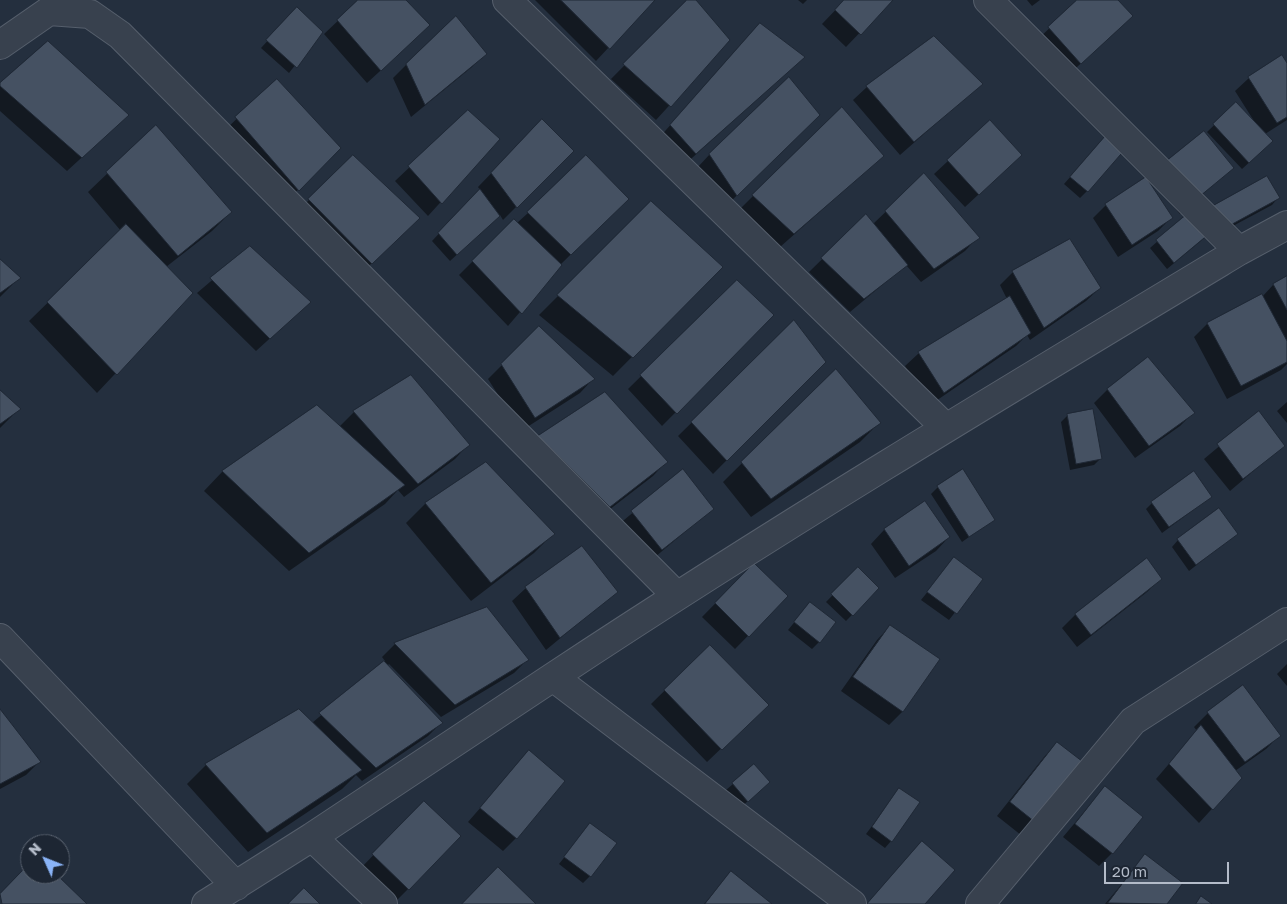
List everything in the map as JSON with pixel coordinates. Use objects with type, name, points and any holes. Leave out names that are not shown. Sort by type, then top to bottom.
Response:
[{"type":"street","points":[[507,0],[946,428]]},
{"type":"street","points":[[988,0],[1239,251]]},
{"type":"street","points":[[0,45],[49,11],[90,14],[120,35],[676,595]]},
{"type":"street","points":[[206,904],[312,838],[676,595],[946,428],[1239,251],[1287,225]]},
{"type":"street","points":[[980,904],[1133,721],[1287,622]]},
{"type":"street","points":[[0,638],[236,886]]},
{"type":"street","points":[[553,677],[852,904]]},
{"type":"street","points":[[312,838],[383,904]]},
{"type":"building","points":[[358,0],[406,0],[430,25],[381,71],[337,20]]},
{"type":"building","points":[[561,0],[655,0],[610,49]]},
{"type":"building","points":[[687,0],[696,0],[730,40],[671,107],[623,64]]},
{"type":"building","points":[[844,0],[893,0],[861,35],[835,10]]},
{"type":"building","points":[[1077,0],[1118,0],[1133,16],[1081,64],[1048,27]]},
{"type":"building","points":[[297,7],[323,32],[297,68],[266,40]]},
{"type":"building","points":[[456,16],[487,54],[425,105],[406,64]]},
{"type":"building","points":[[760,23],[805,57],[696,154],[670,125]]},
{"type":"building","points":[[934,36],[983,84],[914,142],[866,86]]},
{"type":"building","points":[[48,41],[129,115],[82,158],[0,86],[0,83]]},
{"type":"building","points":[[1282,55],[1287,63],[1287,117],[1277,123],[1248,77]]},
{"type":"building","points":[[789,77],[820,115],[737,196],[709,154]]},
{"type":"building","points":[[277,79],[341,148],[299,191],[235,117]]},
{"type":"building","points":[[1236,102],[1273,141],[1249,163],[1213,124]]},
{"type":"building","points":[[842,107],[884,156],[794,234],[752,195]]},
{"type":"building","points":[[468,110],[500,139],[442,204],[408,166]]},
{"type":"building","points":[[542,119],[574,151],[517,208],[491,173]]},
{"type":"building","points":[[990,120],[1022,155],[979,195],[947,160]]},
{"type":"building","points":[[156,125],[232,212],[178,256],[106,172]]},
{"type":"building","points":[[1204,131],[1234,168],[1194,201],[1163,164]]},
{"type":"building","points":[[1109,132],[1127,147],[1088,192],[1070,177]]},
{"type":"building","points":[[353,155],[420,218],[372,264],[308,199]]},
{"type":"building","points":[[586,155],[629,199],[571,255],[527,212]]},
{"type":"building","points":[[924,173],[980,238],[934,269],[885,211]]},
{"type":"building","points":[[1267,176],[1280,198],[1225,228],[1213,206]]},
{"type":"building","points":[[1146,177],[1173,218],[1132,245],[1105,204]]},
{"type":"building","points":[[480,189],[500,216],[457,255],[438,233]]},
{"type":"building","points":[[651,201],[723,267],[633,358],[557,295]]},
{"type":"building","points":[[1191,211],[1210,233],[1174,263],[1156,240]]},
{"type":"building","points":[[866,214],[908,265],[864,299],[821,258]]},
{"type":"building","points":[[514,219],[562,265],[522,314],[472,261]]},
{"type":"building","points":[[126,224],[193,293],[117,375],[47,302]]},
{"type":"building","points":[[1070,239],[1101,288],[1044,328],[1012,271]]},
{"type":"building","points":[[250,246],[311,302],[270,339],[210,278]]},
{"type":"building","points":[[0,259],[21,278],[0,293]]},
{"type":"building","points":[[1287,276],[1287,310],[1273,284]]},
{"type":"building","points":[[737,280],[774,315],[677,414],[640,375]]},
{"type":"building","points":[[1262,294],[1287,341],[1287,362],[1241,386],[1207,323]]},
{"type":"building","points":[[1010,296],[1031,333],[944,393],[918,352]]},
{"type":"building","points":[[794,320],[826,362],[727,461],[691,422]]},
{"type":"building","points":[[539,326],[595,379],[535,418],[501,364]]},
{"type":"building","points":[[1148,357],[1195,413],[1149,446],[1107,389]]},
{"type":"building","points":[[836,369],[881,423],[771,499],[741,462]]},
{"type":"building","points":[[411,375],[470,445],[418,484],[353,411]]},
{"type":"building","points":[[0,390],[21,409],[0,424]]},
{"type":"building","points":[[605,392],[668,462],[610,507],[538,436]]},
{"type":"building","points":[[317,405],[405,485],[309,553],[222,471]]},
{"type":"building","points":[[1093,409],[1102,459],[1076,464],[1067,414]]},
{"type":"building","points":[[1259,411],[1285,446],[1243,479],[1217,444]]},
{"type":"building","points":[[486,462],[555,534],[491,583],[425,503]]},
{"type":"building","points":[[683,469],[714,509],[662,550],[631,511]]},
{"type":"building","points":[[963,469],[995,520],[969,537],[937,486]]},
{"type":"building","points":[[1194,471],[1212,497],[1169,527],[1151,502]]},
{"type":"building","points":[[925,501],[950,537],[909,566],[884,529]]},
{"type":"building","points":[[1219,508],[1238,534],[1196,565],[1177,539]]},
{"type":"building","points":[[582,546],[618,592],[560,638],[525,587]]},
{"type":"building","points":[[954,557],[983,579],[957,614],[927,592]]},
{"type":"building","points":[[1147,558],[1162,579],[1091,635],[1075,614]]},
{"type":"building","points":[[754,563],[788,596],[749,637],[715,603]]},
{"type":"building","points":[[858,567],[879,588],[853,616],[831,594]]},
{"type":"building","points":[[810,602],[836,622],[820,643],[794,622]]},
{"type":"building","points":[[487,607],[529,660],[455,705],[394,643]]},
{"type":"building","points":[[890,625],[940,659],[903,712],[853,677]]},
{"type":"building","points":[[710,645],[769,705],[722,750],[664,690]]},
{"type":"building","points":[[384,661],[443,723],[376,768],[319,713]]},
{"type":"building","points":[[1243,685],[1281,736],[1245,762],[1207,712]]},
{"type":"building","points":[[0,709],[41,762],[0,784]]},
{"type":"building","points":[[299,709],[362,770],[267,833],[205,764]]},
{"type":"building","points":[[1201,725],[1242,778],[1213,810],[1169,764]]},
{"type":"building","points":[[1057,742],[1087,765],[1040,826],[1010,802]]},
{"type":"building","points":[[529,750],[565,781],[517,839],[480,808]]},
{"type":"building","points":[[754,764],[770,782],[748,802],[732,783]]},
{"type":"building","points":[[1105,786],[1143,817],[1113,854],[1075,824]]},
{"type":"building","points":[[899,788],[920,802],[892,842],[872,827]]},
{"type":"building","points":[[424,801],[461,836],[409,890],[372,854]]},
{"type":"building","points":[[590,823],[617,843],[591,877],[564,857]]},
{"type":"building","points":[[922,841],[955,870],[925,904],[867,904]]},
{"type":"building","points":[[1145,854],[1183,883],[1167,904],[1108,903]]},
{"type":"building","points":[[498,867],[536,904],[462,904]]},
{"type":"building","points":[[731,871],[772,904],[705,904]]},
{"type":"building","points":[[20,873],[20,884],[66,884],[87,904],[2,904],[0,894]]},
{"type":"building","points":[[304,888],[320,904],[288,904]]},
{"type":"building","points":[[1201,896],[1212,904],[1196,904]]}]
